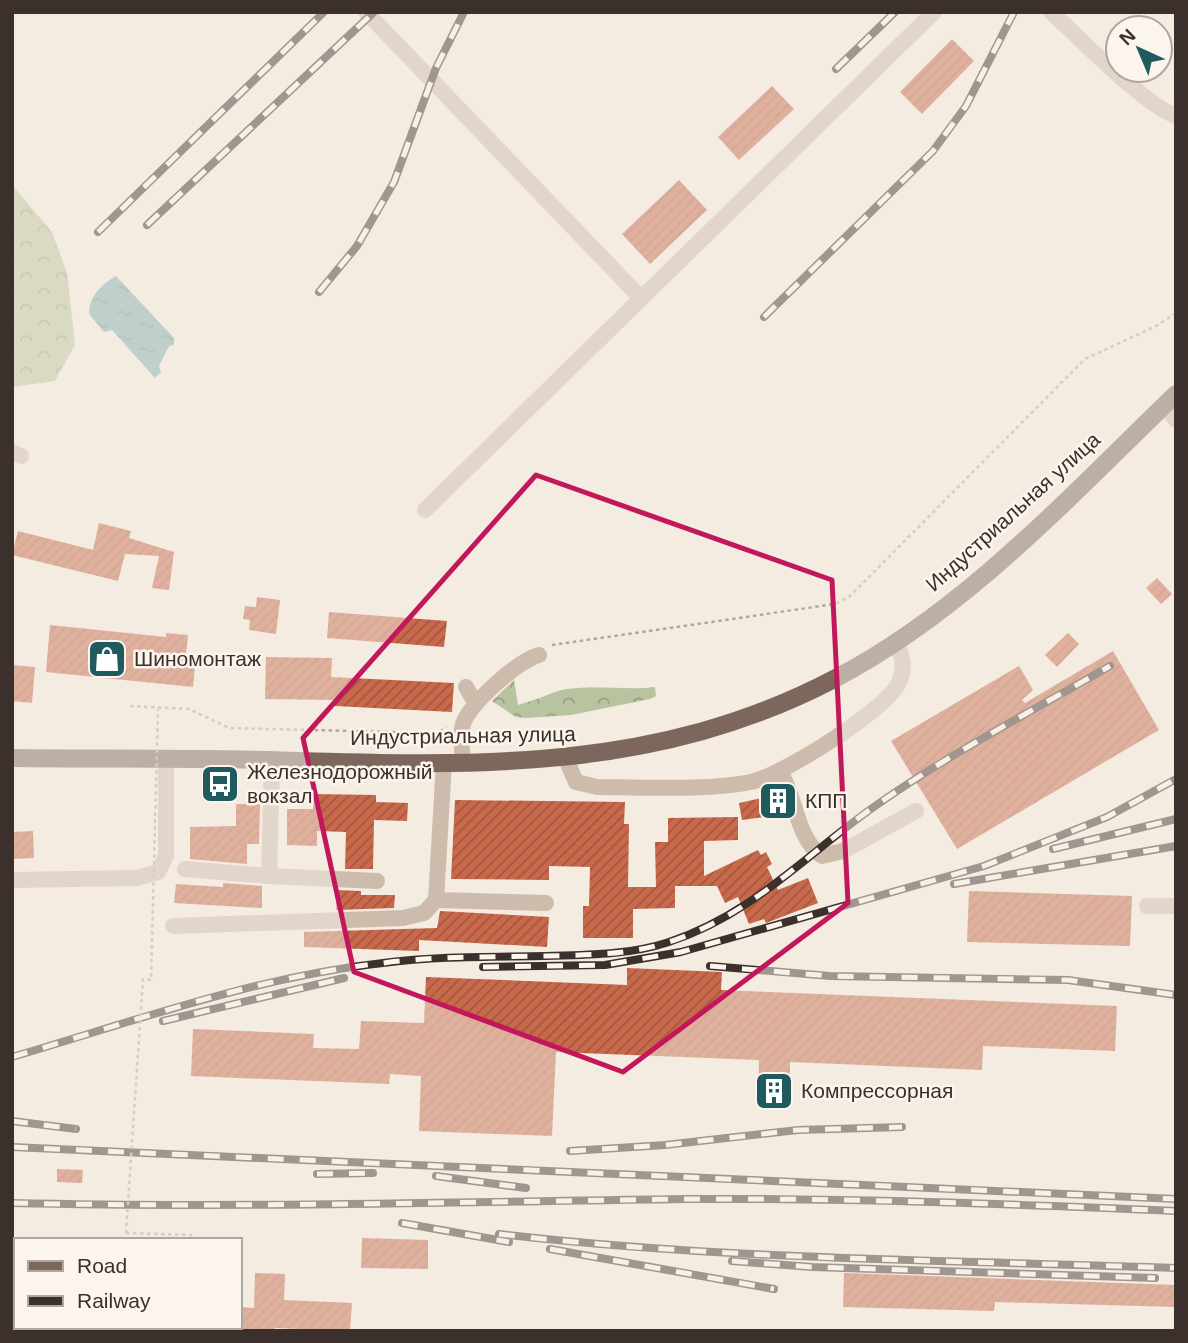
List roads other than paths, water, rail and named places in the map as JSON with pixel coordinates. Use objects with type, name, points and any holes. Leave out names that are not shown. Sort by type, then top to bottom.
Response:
[{"type":"main road","name":"Индустриальная улица","points":[[12,758],[453,762],[566,759],[663,742],[755,712],[836,678],[896,641],[994,565],[1170,399]]},
{"type":"lane","points":[[366,12],[640,297]]},
{"type":"lane","points":[[425,510],[934,12]]},
{"type":"lane","points":[[1051,12],[1165,112],[1176,116]]},
{"type":"lane","points":[[1170,399],[1176,420]]},
{"type":"lane","points":[[566,759],[576,782],[597,787],[740,784],[780,771],[871,711],[894,692],[903,669],[903,658],[896,641]]},
{"type":"lane","points":[[173,926],[403,918],[424,913],[436,900],[453,762],[472,698],[544,650]]},
{"type":"lane","points":[[12,880],[137,878],[158,872],[166,856],[166,760]]},
{"type":"lane","points":[[269,876],[272,760]]},
{"type":"lane","points":[[780,771],[790,787],[803,833],[821,856],[843,851],[916,811]]},
{"type":"lane","points":[[185,869],[377,881]]},
{"type":"lane","points":[[436,900],[546,903]]},
{"type":"lane","points":[[1147,906],[1176,906]]},
{"type":"water","points":[[116,276],[174,338],[174,345],[169,346],[159,366],[161,372],[155,378],[112,330],[104,332],[89,314],[97,291]]},
{"type":"railway","points":[[98,232],[324,12]]},
{"type":"railway","points":[[147,225],[374,12]]},
{"type":"railway","points":[[319,292],[357,246],[394,182],[436,68],[464,12]]},
{"type":"railway","points":[[836,69],[895,12]]},
{"type":"railway","points":[[764,317],[933,151],[966,106],[1014,12]]},
{"type":"railway","points":[[12,1057],[242,989],[335,970],[424,959],[608,953],[639,950],[669,942],[728,916],[906,785],[1110,666]]},
{"type":"railway","points":[[483,967],[605,965],[681,952],[984,866],[1107,817],[1176,779]]},
{"type":"railway","points":[[1053,849],[1176,819]]},
{"type":"railway","points":[[954,884],[1176,846]]},
{"type":"railway","points":[[710,966],[830,976],[1068,980],[1176,995]]},
{"type":"railway","points":[[163,1021],[344,978]]},
{"type":"railway","points":[[12,1121],[76,1129]]},
{"type":"railway","points":[[570,1151],[665,1145],[798,1130],[902,1127]]},
{"type":"railway","points":[[12,1147],[1176,1199]]},
{"type":"railway","points":[[317,1174],[373,1173]]},
{"type":"railway","points":[[436,1176],[526,1188]]},
{"type":"railway","points":[[12,1203],[264,1205],[746,1199],[930,1202],[1176,1211]]},
{"type":"railway","points":[[402,1223],[509,1242]]},
{"type":"railway","points":[[499,1234],[583,1243],[752,1254],[1176,1268]]},
{"type":"railway","points":[[550,1249],[774,1289]]},
{"type":"railway","points":[[732,1261],[812,1267],[1155,1278]]},
{"type":"place","name":"Шиномонтаж","points":[[107,659]]},
{"type":"place","name":"Железнодорожный вокзал","points":[[220,784]]},
{"type":"place","name":"КПП","points":[[778,801]]},
{"type":"place","name":"Компрессорная","points":[[774,1091]]}]
